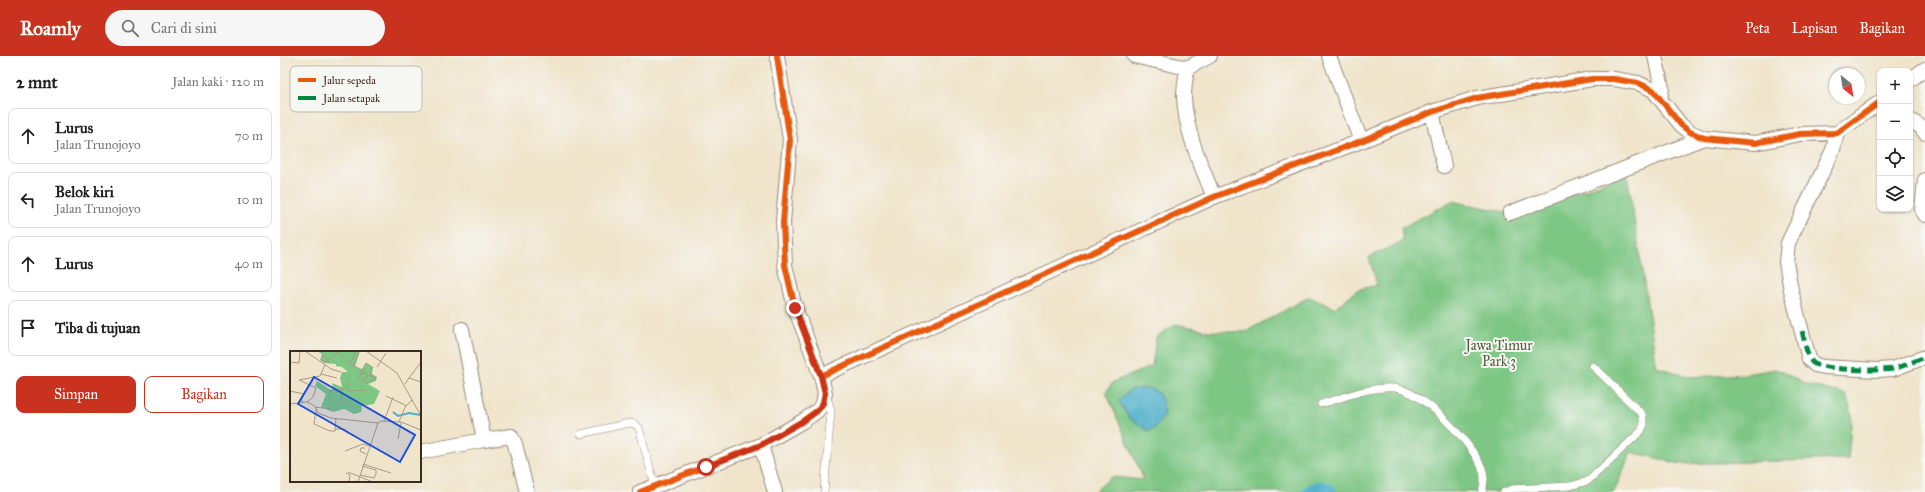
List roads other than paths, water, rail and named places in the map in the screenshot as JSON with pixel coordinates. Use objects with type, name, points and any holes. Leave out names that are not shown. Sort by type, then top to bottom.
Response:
[{"type":"street","points":[[640,492],[761,445],[817,411],[823,403],[825,393],[821,376],[795,308],[785,265],[783,222],[790,140],[777,56]]},
{"type":"street","points":[[1134,56],[1187,68],[1210,56]]},
{"type":"street","points":[[1329,56],[1361,141]]},
{"type":"street","points":[[1655,56],[1662,88],[1660,99]]},
{"type":"street","points":[[1187,68],[1184,96],[1186,114],[1199,162],[1214,197]]},
{"type":"street","points":[[1913,78],[1925,69]]},
{"type":"street","points":[[821,376],[1214,197],[1361,141],[1432,112],[1477,98],[1571,81],[1592,79],[1638,83],[1653,90],[1681,125],[1690,132],[1704,138],[1755,143],[1800,134],[1837,133],[1877,107]]},
{"type":"street","points":[[1432,112],[1444,166]]},
{"type":"street","points":[[1913,122],[1921,127],[1925,133]]},
{"type":"street","points":[[1837,133],[1833,150],[1788,243],[1786,262],[1791,290],[1809,359],[1815,365],[1824,367],[1877,370],[1893,369],[1925,357]]},
{"type":"street","points":[[1510,213],[1704,138]]},
{"type":"street","points":[[1925,180],[1922,210],[1925,215]]},
{"type":"street","points":[[462,329],[484,440]]},
{"type":"street","points":[[421,452],[511,436],[515,444],[527,492]]},
{"type":"street","points":[[761,445],[776,492]]},
{"type":"lane","points":[[1504,492],[1512,489],[1570,486],[1588,481],[1641,431],[1644,424],[1642,414],[1593,366]]},
{"type":"lane","points":[[1321,404],[1378,388],[1396,388],[1411,393],[1446,418],[1476,458],[1483,470],[1482,492]]},
{"type":"lane","points":[[824,492],[831,412],[828,398],[825,393]]},
{"type":"lane","points":[[581,434],[629,423],[635,424],[639,428],[655,486]]},
{"type":"water","points":[[1147,388],[1158,392],[1164,409],[1162,420],[1155,428],[1149,431],[1129,418],[1118,400],[1132,389]]},
{"type":"waterway","points":[[1309,492],[1320,487],[1328,489],[1331,492]]},
{"type":"park label","name":"Jawa Timur Park 3","points":[[1499,354]]}]
